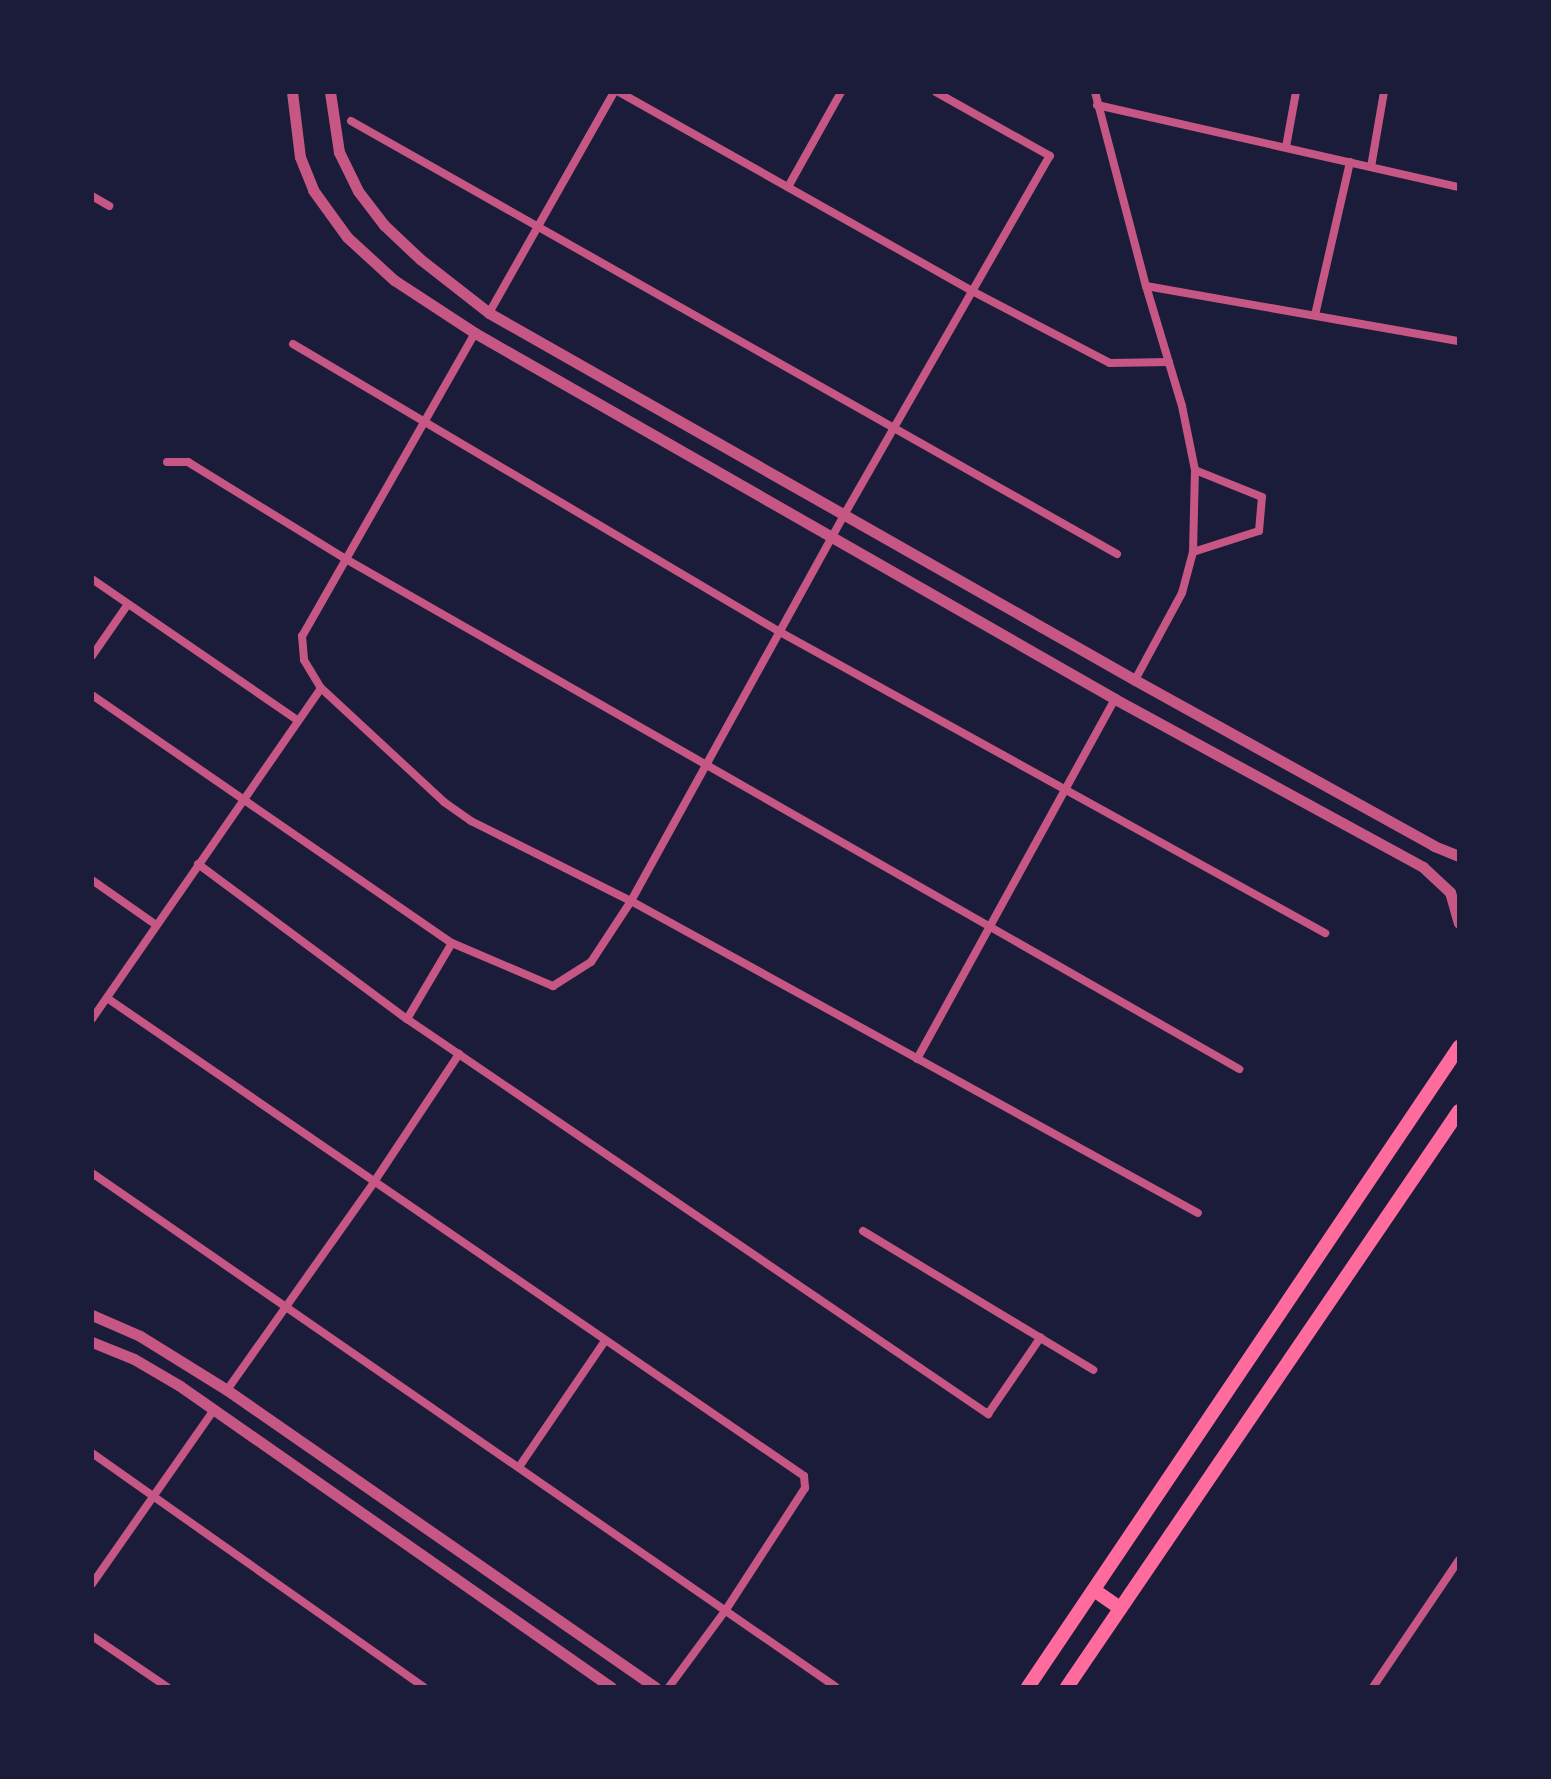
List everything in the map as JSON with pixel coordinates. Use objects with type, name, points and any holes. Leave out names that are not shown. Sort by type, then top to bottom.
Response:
[{"type":"main road","points":[[1028,1687],[1459,1047]]},
{"type":"main road","points":[[1067,1687],[1459,1111]]},
{"type":"main road","points":[[1094,1590],[1120,1608]]},
{"type":"street","points":[[292,92],[300,157],[313,190],[347,237],[394,280],[475,333],[1115,699],[1423,867],[1450,892],[1459,923]]},
{"type":"street","points":[[330,92],[339,152],[358,191],[384,225],[411,251],[489,313],[1135,680],[1434,846],[1459,856]]},
{"type":"street","points":[[489,313],[617,92],[974,292],[1110,363],[1169,362]]},
{"type":"street","points":[[788,187],[841,92]]},
{"type":"street","points":[[92,695],[452,943],[553,986],[591,962],[631,901],[844,515],[1050,156],[936,92]]},
{"type":"street","points":[[1095,92],[1169,362],[1195,470],[1193,552],[1182,593],[1135,680]]},
{"type":"street","points":[[1286,147],[1296,92]]},
{"type":"street","points":[[1371,167],[1384,92]]},
{"type":"street","points":[[1097,105],[1459,187]]},
{"type":"street","points":[[351,121],[1117,554]]},
{"type":"street","points":[[1315,315],[1350,162]]},
{"type":"street","points":[[92,196],[109,206]]},
{"type":"street","points":[[1146,286],[1459,341]]},
{"type":"street","points":[[475,333],[302,636],[304,660],[321,688],[444,802],[471,821],[631,901],[1198,1213]]},
{"type":"street","points":[[293,344],[780,632],[1325,933]]},
{"type":"street","points":[[167,462],[188,462],[344,558],[1239,1069]]},
{"type":"street","points":[[1193,552],[1259,531],[1262,497],[1195,470]]},
{"type":"street","points":[[92,579],[297,720]]},
{"type":"street","points":[[92,656],[128,604]]},
{"type":"street","points":[[92,1019],[321,688]]},
{"type":"street","points":[[917,1059],[1115,699]]},
{"type":"street","points":[[198,864],[407,1019],[988,1414],[1041,1337]]},
{"type":"street","points":[[92,880],[156,925]]},
{"type":"street","points":[[407,1019],[452,943]]},
{"type":"street","points":[[107,998],[804,1476],[807,1482],[725,1611],[669,1687]]},
{"type":"street","points":[[227,1390],[374,1182],[459,1054]]},
{"type":"street","points":[[92,1173],[836,1687]]},
{"type":"street","points":[[863,1231],[1093,1370]]},
{"type":"street","points":[[92,1315],[140,1336],[227,1390],[655,1687]]},
{"type":"street","points":[[519,1467],[605,1341]]},
{"type":"street","points":[[92,1342],[134,1359],[214,1410],[611,1687]]},
{"type":"street","points":[[92,1584],[214,1410]]},
{"type":"street","points":[[92,1453],[424,1687]]},
{"type":"street","points":[[1373,1687],[1459,1560]]},
{"type":"street","points":[[92,1636],[167,1687]]}]
